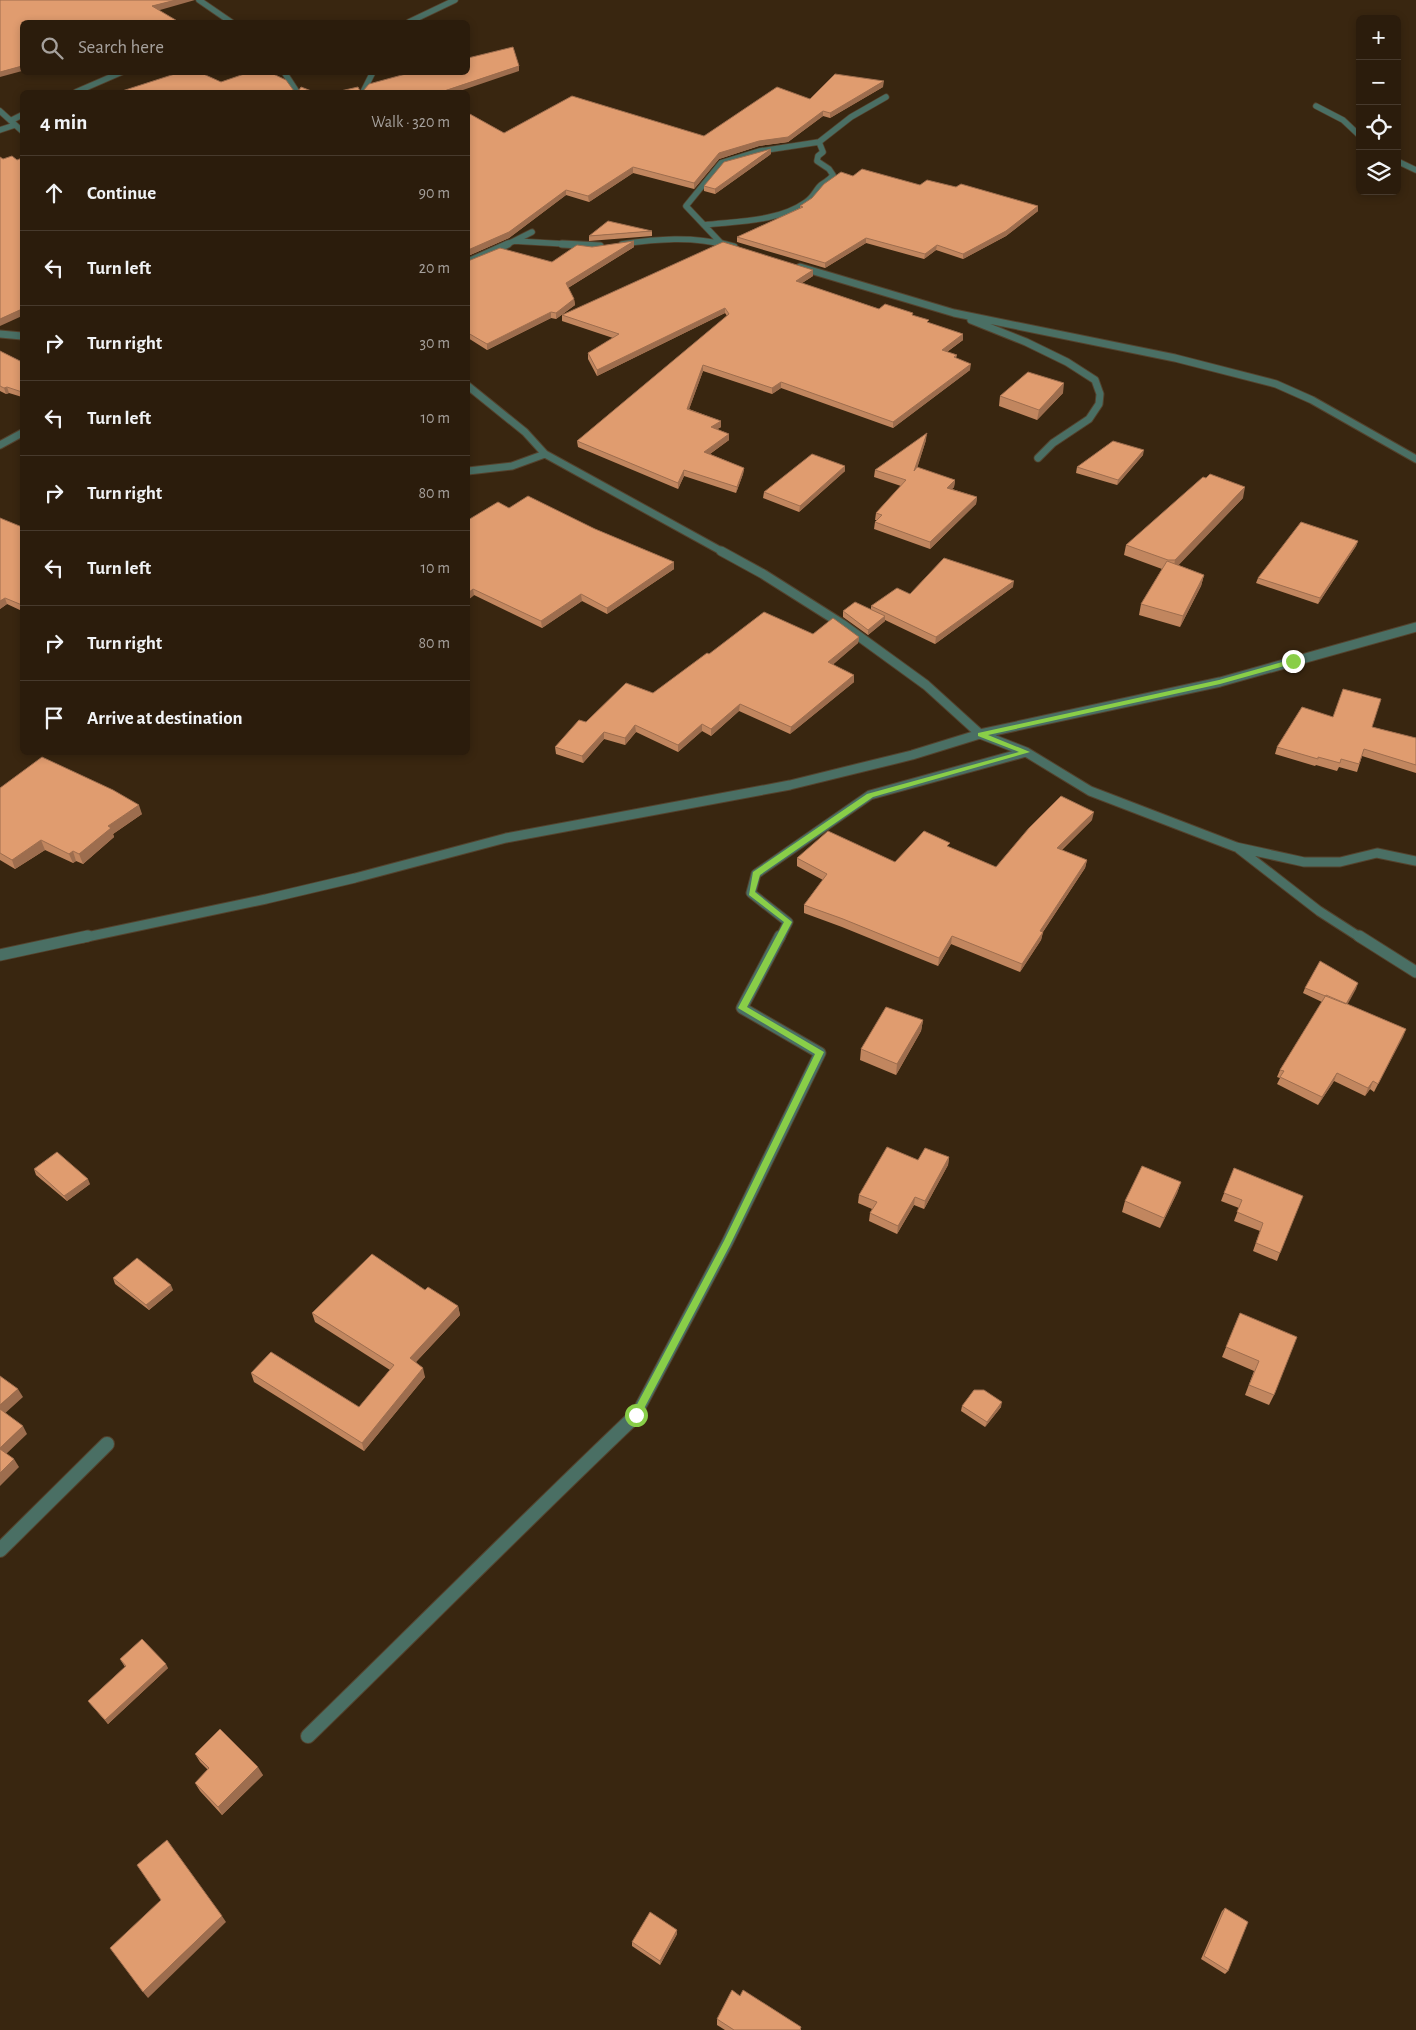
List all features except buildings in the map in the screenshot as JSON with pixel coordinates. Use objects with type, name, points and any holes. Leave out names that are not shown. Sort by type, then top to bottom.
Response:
[{"type":"street","points":[[198,0],[227,20]]},
{"type":"street","points":[[413,20],[455,0]]},
{"type":"street","points":[[81,90],[115,75]]},
{"type":"street","points":[[286,75],[296,90]]},
{"type":"street","points":[[363,90],[372,75]]},
{"type":"street","points":[[720,242],[686,206],[721,163],[760,151],[819,142],[851,117],[886,97]]},
{"type":"street","points":[[1316,106],[1343,120],[1356,132]]},
{"type":"street","points":[[0,111],[20,129]]},
{"type":"street","points":[[0,130],[14,123],[20,117]]},
{"type":"street","points":[[704,225],[787,212],[805,203],[816,194],[820,186],[830,181],[833,175],[829,169],[818,161],[818,156],[823,152],[819,142]]},
{"type":"street","points":[[1401,163],[1416,170]]},
{"type":"street","points":[[470,261],[532,232]]},
{"type":"street","points":[[514,242],[609,246],[666,239],[720,242],[739,248]]},
{"type":"street","points":[[796,266],[954,313],[1175,358],[1276,384],[1312,400],[1416,459]]},
{"type":"street","points":[[954,313],[1026,342],[1068,362],[1095,380],[1100,394],[1099,404],[1089,419],[1053,444],[1038,458]]},
{"type":"street","points":[[0,334],[20,336]]},
{"type":"street","points":[[470,388],[525,432],[545,454],[763,574],[842,624],[926,685],[980,734],[1026,752],[1090,791],[1236,847],[1304,862],[1340,862],[1376,853],[1416,861]]},
{"type":"street","points":[[0,445],[20,434]]},
{"type":"street","points":[[470,471],[512,466],[545,454]]},
{"type":"street","points":[[0,955],[266,899],[355,878],[506,838],[684,803],[790,786],[912,755],[980,734],[1220,682],[1416,627]]},
{"type":"street","points":[[308,1736],[420,1627],[501,1544],[636,1415],[727,1243],[820,1052],[742,1008],[788,922],[751,893],[756,874],[870,796],[1026,752]]},
{"type":"street","points":[[1236,847],[1319,911],[1416,972]]},
{"type":"street","points":[[0,1550],[107,1444]]},
{"type":"route","points":[[636,1415],[727,1243],[820,1052],[742,1008],[788,922],[751,893],[756,874],[870,796],[1026,752],[980,734],[1220,682],[1293,661]]}]
